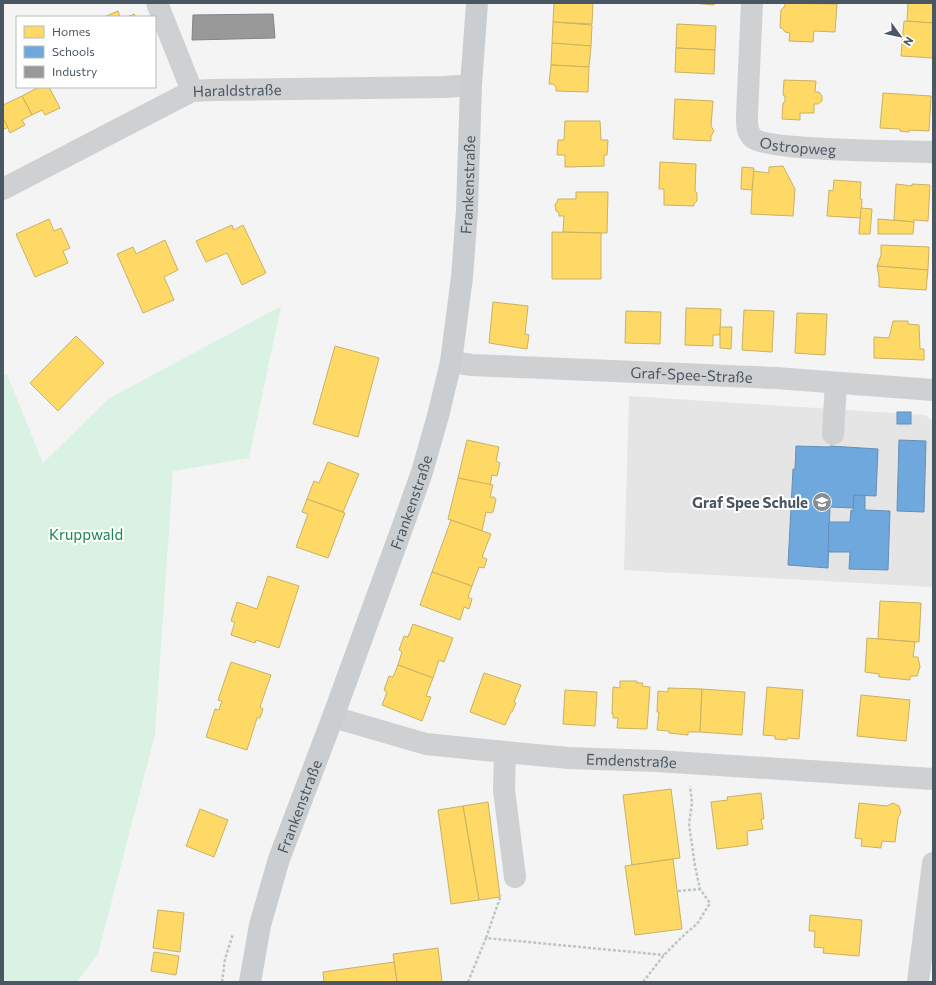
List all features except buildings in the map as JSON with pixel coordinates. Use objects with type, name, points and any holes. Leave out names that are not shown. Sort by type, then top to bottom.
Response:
[{"type":"main road","name":"Frankenstraße","points":[[250,982],[260,925],[279,859],[334,717],[422,472],[437,424],[451,362],[462,277],[467,210],[471,85],[477,3]]},
{"type":"street","points":[[157,3],[192,91]]},
{"type":"street","name":"Ostropweg","points":[[752,3],[747,129],[752,137],[756,140],[772,144],[816,148],[933,152]]},
{"type":"street","name":"Haraldstraße","points":[[3,188],[192,91],[445,87],[471,85]]},
{"type":"street","name":"Graf-Spee-Straße","points":[[451,362],[769,378],[933,390]]},
{"type":"street","points":[[833,434],[836,383]]},
{"type":"street","name":"Emdenstraße","points":[[334,717],[426,744],[568,758],[657,761],[933,779]]},
{"type":"street","points":[[505,752],[504,790],[515,876]]},
{"type":"street","points":[[918,982],[933,863]]},
{"type":"path","points":[[643,982],[664,955],[685,934],[698,924],[710,903],[700,889],[689,824],[692,803],[689,774],[690,763]]},
{"type":"path","points":[[468,982],[502,894],[515,876]]},
{"type":"path","points":[[678,891],[700,889]]},
{"type":"path","points":[[222,982],[225,959],[235,930]]},
{"type":"path","points":[[486,938],[664,955]]},
{"type":"shaded area","points":[[629,396],[925,415],[933,421],[933,587],[624,570]]},
{"type":"green space","name":"Kruppwald","points":[[281,306],[249,458],[173,471],[155,734],[98,954],[77,982],[3,982],[3,376],[7,374],[43,463],[108,399]]},
{"type":"place","name":"Graf Spee Schule","points":[[822,502]]}]
